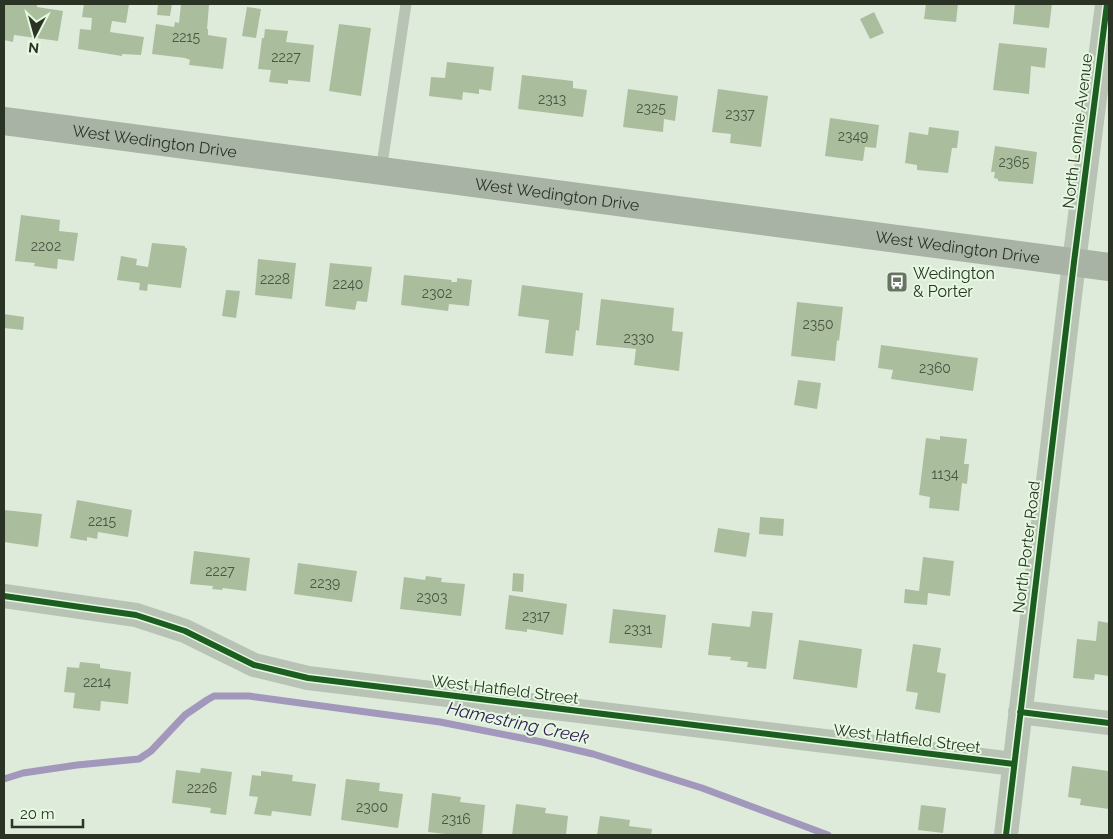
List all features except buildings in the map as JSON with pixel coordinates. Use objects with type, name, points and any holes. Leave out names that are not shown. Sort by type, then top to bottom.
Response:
[{"type":"main road","name":"West Wedington Drive","points":[[4,121],[1109,267]]},
{"type":"street","name":"North Lonnie Avenue","points":[[1074,262],[1107,4]]},
{"type":"street","name":"North Porter Road","points":[[1006,835],[1074,262]]},
{"type":"street","name":"West Hatfield Street","points":[[4,596],[136,614],[185,631],[254,665],[308,678],[1014,764]]},
{"type":"street","points":[[1020,712],[1109,723]]},
{"type":"lane","points":[[382,171],[406,4]]},
{"type":"waterway","name":"Hamestring Creek","points":[[4,779],[23,773],[139,759],[151,751],[185,715],[207,700],[214,696],[249,696],[440,722],[593,754],[702,788],[828,835]]},
{"type":"cycle path","points":[[1006,835],[1074,262],[1107,4]]},
{"type":"cycle path","points":[[4,596],[136,615],[185,631],[254,665],[308,678],[1014,764]]},
{"type":"cycle path","points":[[1020,712],[1109,723]]},
{"type":"place","name":"Wedington & Porter","points":[[897,282]]}]
